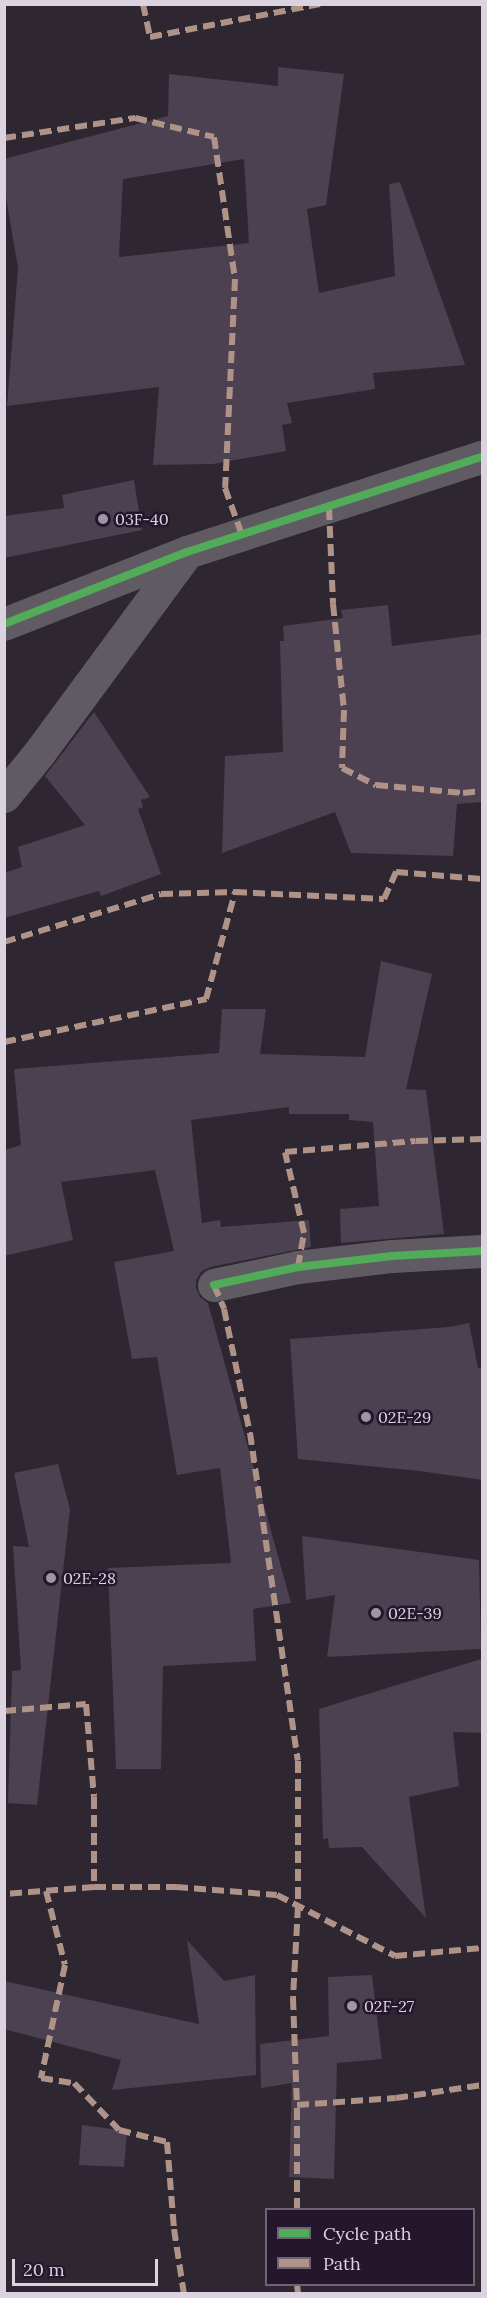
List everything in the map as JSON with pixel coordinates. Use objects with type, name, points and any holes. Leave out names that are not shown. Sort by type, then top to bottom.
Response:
[{"type":"street","points":[[4,624],[187,552],[483,457]]},
{"type":"street","points":[[4,796],[39,753],[187,552]]},
{"type":"street","points":[[214,1285],[298,1267],[392,1256],[483,1251]]},
{"type":"building","points":[[278,67],[344,74],[326,205],[307,209],[319,293],[395,276],[389,184],[400,182],[465,365],[373,373],[375,389],[287,403],[292,423],[282,425],[286,451],[213,464],[153,465],[159,387],[7,406],[18,268],[4,185],[4,159],[168,116],[169,74],[278,86]],"holes":[[[244,159],[249,243],[119,257],[123,179]]]},
{"type":"building","points":[[134,480],[142,530],[4,558],[4,516],[64,508],[62,495]]},
{"type":"building","points":[[388,605],[392,646],[483,634],[483,802],[457,804],[453,856],[351,853],[335,812],[222,853],[225,756],[283,752],[280,641],[284,641],[283,626],[343,618],[341,610]]},
{"type":"building","points":[[94,712],[150,797],[141,800],[143,807],[138,809],[161,874],[101,896],[99,891],[4,918],[4,873],[22,867],[18,847],[85,825],[45,776]]},
{"type":"building","points":[[381,961],[432,974],[406,1089],[426,1090],[444,1234],[341,1243],[340,1209],[379,1206],[373,1122],[349,1120],[349,1114],[289,1114],[289,1107],[191,1120],[202,1223],[220,1220],[221,1227],[309,1220],[311,1247],[210,1267],[201,1272],[196,1280],[196,1288],[200,1297],[208,1303],[291,1603],[253,1609],[256,1661],[163,1666],[161,1769],[116,1769],[108,1568],[231,1563],[220,1468],[177,1475],[157,1357],[132,1359],[114,1262],[174,1251],[155,1170],[61,1182],[73,1240],[4,1256],[4,1150],[21,1145],[14,1069],[219,1053],[222,1009],[266,1009],[260,1054],[365,1057]]},
{"type":"building","points":[[469,1323],[478,1368],[483,1368],[483,1480],[298,1459],[290,1339],[449,1327]]},
{"type":"building","points":[[58,1464],[70,1509],[37,1805],[8,1803],[12,1671],[21,1670],[13,1546],[29,1547],[14,1473]]},
{"type":"building","points":[[302,1536],[479,1560],[481,1649],[327,1657],[335,1595],[306,1600]]},
{"type":"building","points":[[481,1659],[482,1733],[453,1732],[459,1786],[409,1797],[426,1918],[362,1847],[329,1848],[328,1838],[323,1839],[319,1709]]},
{"type":"building","points":[[187,1940],[224,1981],[255,1975],[256,2075],[112,2090],[121,2060],[4,2029],[4,1981],[199,2024]]},
{"type":"building","points":[[372,1975],[382,2059],[337,2063],[334,2179],[289,2177],[292,2083],[261,2088],[260,2044],[329,2036],[328,1977]]},
{"type":"building","points":[[82,2125],[127,2131],[124,2167],[79,2165]]},
{"type":"marked path","points":[[143,4],[150,37],[320,4]]},
{"type":"marked path","points":[[4,138],[135,118],[214,137],[235,279],[225,488],[242,535]]},
{"type":"marked path","points":[[329,508],[333,604],[344,710],[342,768],[376,785],[463,793],[482,791]]},
{"type":"marked path","points":[[4,942],[161,894],[235,892],[384,899],[396,872],[482,879]]},
{"type":"marked path","points":[[4,1042],[206,999],[235,892]]},
{"type":"marked path","points":[[298,1267],[304,1233],[285,1152],[416,1141],[482,1139]]},
{"type":"marked path","points":[[214,1285],[224,1309],[250,1433],[298,1761],[298,1906],[293,1998],[297,2105],[396,2098],[482,2085]]},
{"type":"marked path","points":[[4,1711],[86,1704],[94,1797],[94,1887],[4,1894]]},
{"type":"marked path","points":[[94,1887],[176,1887],[277,1895],[395,1956],[482,1948]]},
{"type":"marked path","points":[[46,1891],[65,1965],[41,2078],[74,2083],[119,2130],[167,2142],[174,2229],[184,2294]]},
{"type":"marked path","points":[[297,2105],[297,2208]]},
{"type":"marked path","points":[[297,2286],[298,2294]]},
{"type":"cycle path","points":[[4,624],[187,552],[482,457]]},
{"type":"cycle path","points":[[214,1285],[298,1267],[392,1256],[482,1251]]},
{"type":"place","name":"03F-40","points":[[103,519]]},
{"type":"place","name":"02E-29","points":[[366,1417]]},
{"type":"place","name":"02E-28","points":[[51,1578]]},
{"type":"place","name":"02E-39","points":[[376,1613]]},
{"type":"place","name":"02F-27","points":[[352,2006]]}]
